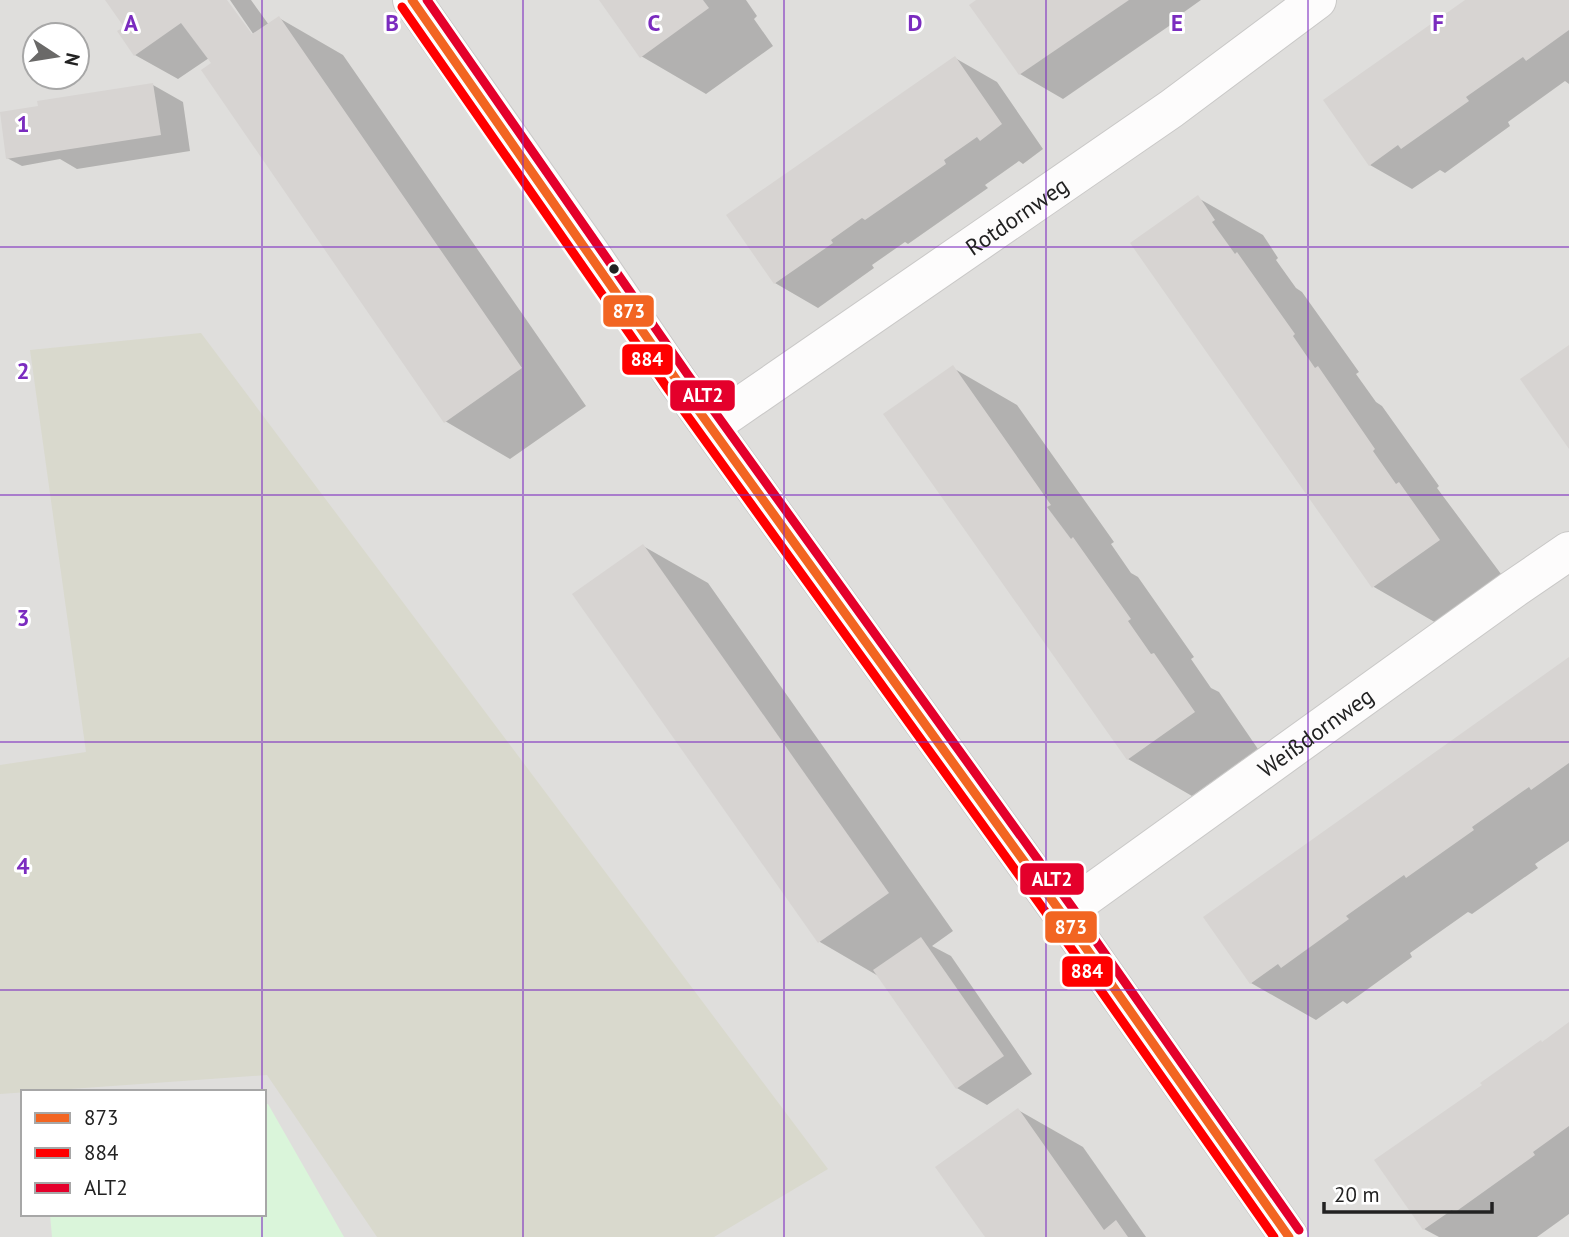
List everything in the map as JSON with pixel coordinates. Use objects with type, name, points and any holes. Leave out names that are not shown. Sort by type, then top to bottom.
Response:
[{"type":"street","points":[[412,0],[711,426],[1062,914],[1289,1237]]},
{"type":"street","name":"Rotdornweg","points":[[711,426],[1171,109],[1317,0]]},
{"type":"street","name":"Weißdornweg","points":[[1062,914],[1569,551]]},
{"type":"shaded area","points":[[0,0],[1569,0],[1569,1237],[0,1237]]},
{"type":"shaded area","points":[[201,333],[828,1169],[714,1237],[377,1237],[267,1075],[56,1090],[21,1090],[21,1093],[0,1094],[0,765],[86,752],[30,350]]},
{"type":"green space","points":[[268,1104],[344,1237],[52,1237],[50,1216],[266,1216]]},
{"type":"building","points":[[105,0],[227,0],[252,34],[279,16],[522,368],[444,423],[201,70],[211,63],[181,23],[134,56],[117,31],[124,27]]},
{"type":"building","points":[[599,0],[703,0],[709,8],[640,58]]},
{"type":"building","points":[[976,0],[1129,0],[1019,75],[969,5]]},
{"type":"building","points":[[1465,0],[1569,0],[1569,30],[1526,61],[1523,57],[1466,97],[1469,101],[1401,149],[1398,145],[1369,166],[1323,100]]},
{"type":"building","points":[[955,56],[1002,124],[980,141],[977,137],[944,160],[946,164],[865,220],[862,218],[831,240],[833,243],[774,284],[726,215]]},
{"type":"building","points":[[153,83],[161,135],[6,159],[0,112],[38,106],[37,101]]},
{"type":"building","points":[[1198,195],[1215,220],[1212,222],[1235,254],[1237,252],[1295,334],[1293,336],[1315,368],[1318,366],[1396,484],[1399,482],[1440,540],[1372,588],[1130,243]]},
{"type":"building","points":[[1569,345],[1569,449],[1520,379]]},
{"type":"building","points":[[953,365],[1051,505],[1047,507],[1071,539],[1073,537],[1131,619],[1128,621],[1151,654],[1154,653],[1195,712],[1127,760],[883,414]]},
{"type":"building","points":[[643,544],[889,893],[818,943],[572,594]]},
{"type":"building","points":[[1569,657],[1569,763],[1531,790],[1529,787],[1406,878],[1404,875],[1346,916],[1349,919],[1281,968],[1278,964],[1250,984],[1203,917]]},
{"type":"building","points":[[921,937],[1004,1056],[956,1089],[873,970]]},
{"type":"building","points":[[1569,1022],[1569,1126],[1533,1152],[1535,1155],[1454,1213],[1452,1210],[1423,1230],[1374,1160]]},
{"type":"building","points":[[1018,1108],[1104,1230],[1116,1220],[1128,1237],[985,1237],[935,1167]]},
{"type":"transit line","name":"873","points":[[412,0],[678,382],[1062,914],[1289,1237]]},
{"type":"transit line","name":"ALT2","points":[[427,0],[688,375],[1072,907],[1299,1230]]},
{"type":"transit line","name":"884","points":[[402,7],[668,389],[1052,921],[1274,1237]]}]
